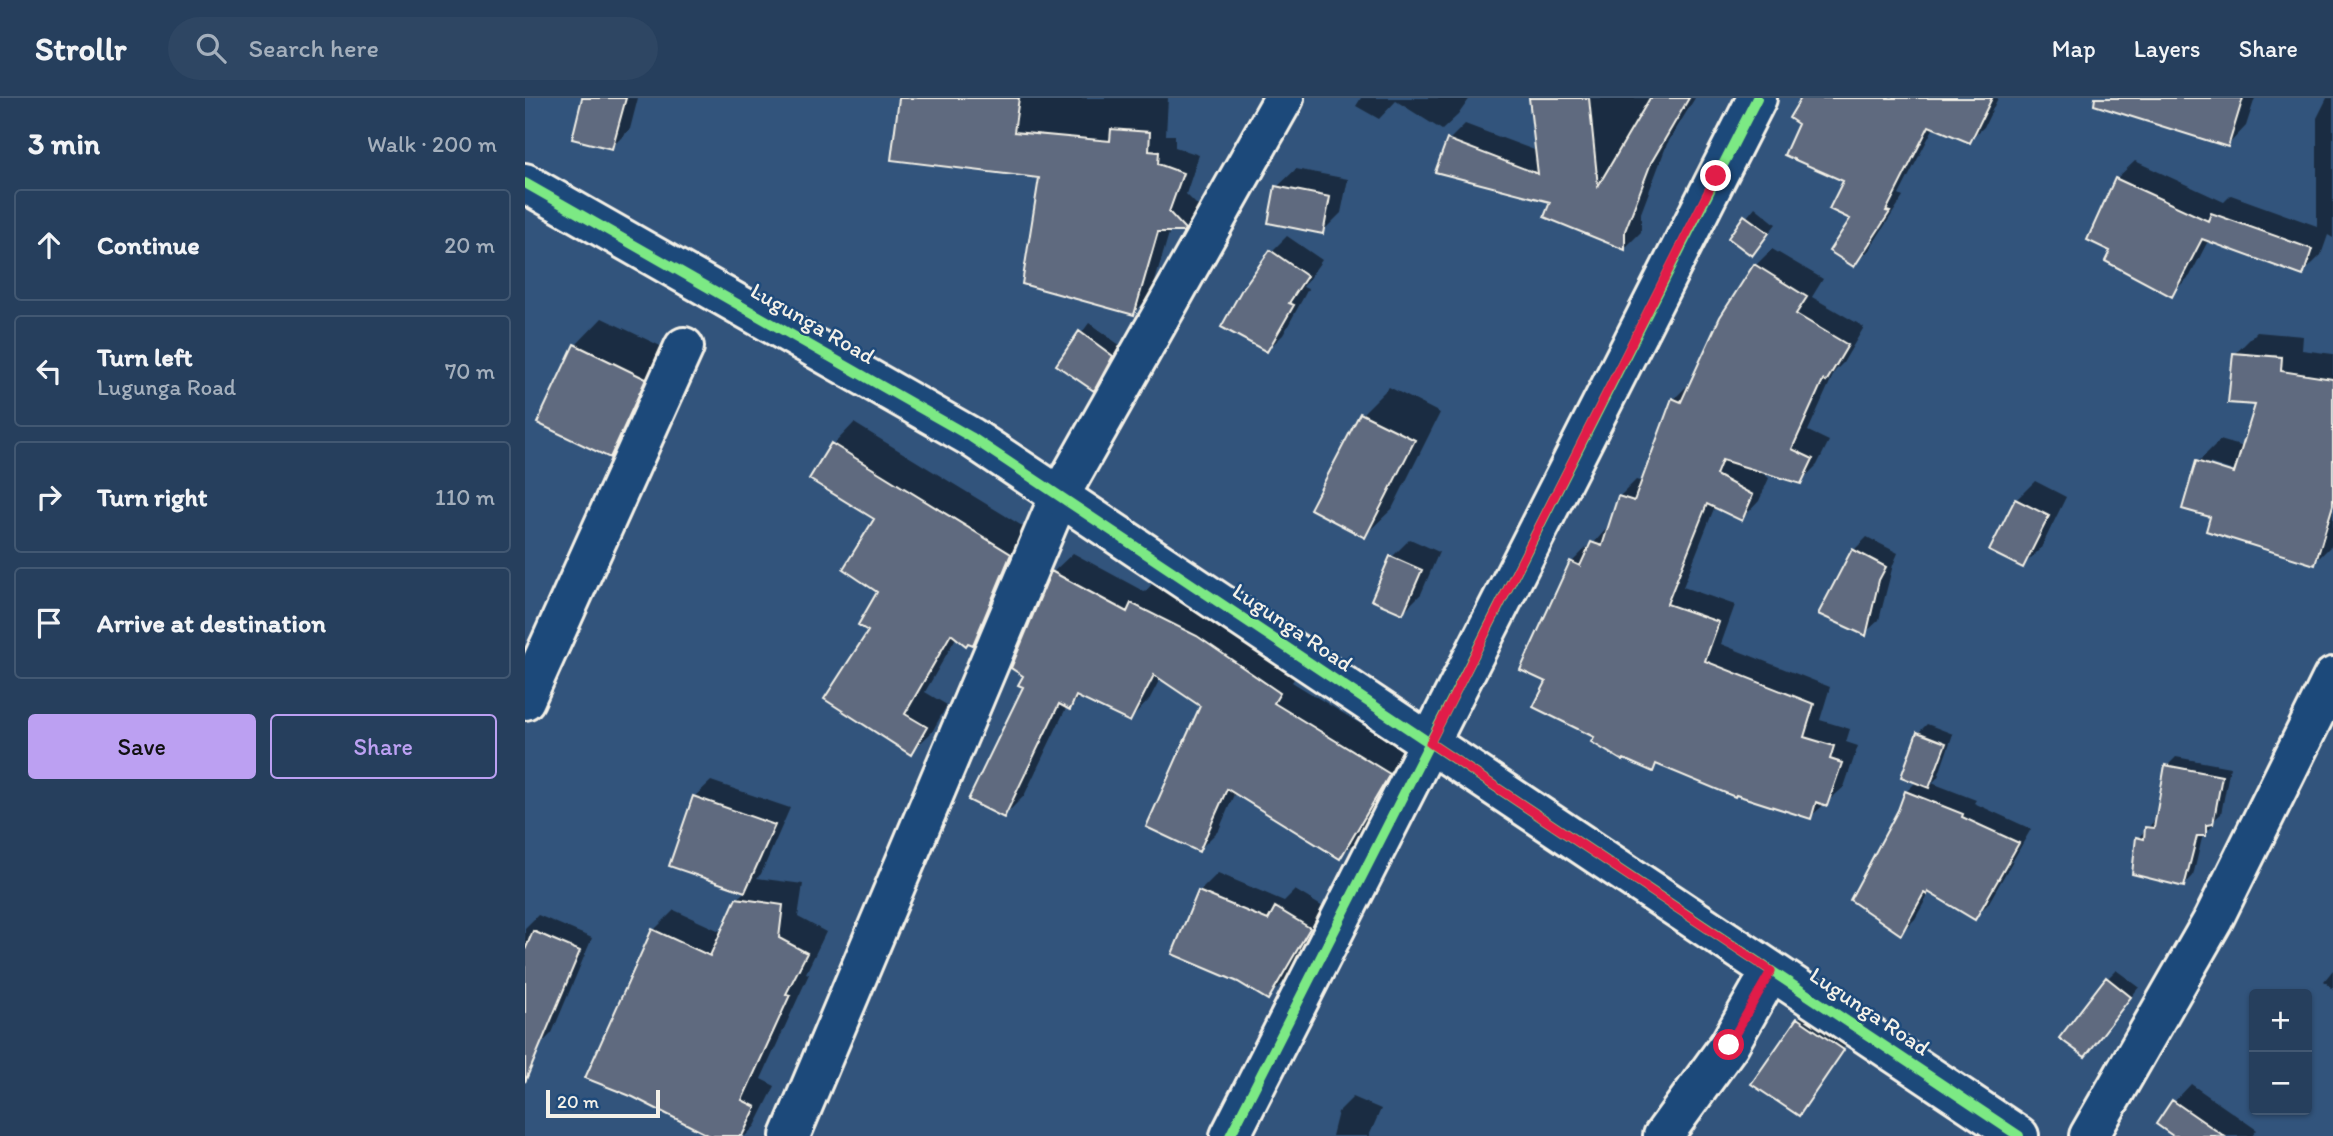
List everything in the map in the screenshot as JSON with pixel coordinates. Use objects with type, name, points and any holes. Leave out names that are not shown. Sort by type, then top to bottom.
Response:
[{"type":"street","points":[[790,1136],[1059,497],[1284,98]]},
{"type":"street","points":[[1230,1136],[1757,98]]},
{"type":"street","name":"Lugunga Road","points":[[525,183],[971,437],[2019,1136]]},
{"type":"street","points":[[525,700],[684,347]]},
{"type":"street","points":[[2089,1136],[2213,920],[2333,677]]},
{"type":"street","points":[[1663,1136],[1729,1045],[1771,971]]},
{"type":"building","points":[[582,98],[626,98],[612,149],[572,139]]},
{"type":"building","points":[[899,98],[1019,98],[1014,132],[1110,141],[1111,129],[1150,132],[1149,151],[1159,152],[1158,164],[1183,173],[1169,212],[1185,229],[1183,232],[1158,232],[1134,315],[1022,284],[1039,178],[891,160]]},
{"type":"building","points":[[1529,98],[1589,98],[1598,186],[1650,98],[1689,98],[1651,163],[1625,231],[1625,250],[1544,217],[1550,202],[1435,172],[1447,139],[1538,174]]},
{"type":"building","points":[[1801,98],[1992,98],[1970,143],[1929,126],[1886,211],[1890,212],[1854,267],[1829,251],[1850,219],[1829,209],[1843,181],[1784,155],[1798,124],[1789,118]]},
{"type":"building","points":[[2095,98],[2243,98],[2228,147],[2094,105]]},
{"type":"building","points":[[2115,178],[2208,221],[2211,213],[2312,249],[2303,276],[2202,239],[2172,297],[2105,261],[2110,251],[2087,240]]},
{"type":"building","points":[[1275,186],[1330,197],[1323,234],[1268,223]]},
{"type":"building","points":[[1744,215],[1769,233],[1752,256],[1728,238]]},
{"type":"building","points":[[1270,250],[1307,276],[1289,303],[1294,305],[1267,352],[1221,327],[1241,291]]},
{"type":"building","points":[[1754,264],[1807,297],[1796,314],[1848,345],[1826,382],[1823,380],[1792,449],[1813,459],[1801,484],[1722,460],[1716,475],[1753,495],[1742,521],[1707,504],[1667,604],[1719,622],[1705,661],[1814,704],[1804,737],[1834,746],[1830,759],[1842,763],[1827,806],[1816,802],[1811,819],[1736,795],[1735,797],[1656,764],[1653,772],[1624,759],[1623,761],[1591,742],[1594,737],[1533,707],[1546,682],[1520,670],[1570,561],[1580,566],[1591,542],[1602,546],[1618,496],[1634,501],[1672,398],[1681,402],[1720,317]]},
{"type":"building","points":[[1079,331],[1113,356],[1094,391],[1056,365]]},
{"type":"building","points":[[574,344],[646,379],[610,458],[537,423]]},
{"type":"building","points":[[2233,353],[2282,357],[2281,371],[2333,379],[2333,505],[2315,565],[2206,531],[2210,517],[2182,509],[2196,461],[2234,473],[2255,405],[2228,403]]},
{"type":"building","points":[[1360,413],[1415,440],[1365,538],[1310,509]]},
{"type":"building","points":[[831,443],[1011,554],[973,645],[968,643],[966,646],[951,634],[905,714],[927,727],[911,755],[824,699],[868,631],[858,625],[877,592],[843,569],[874,519],[809,479]]},
{"type":"building","points":[[2015,499],[2049,516],[2023,568],[1989,551]]},
{"type":"building","points":[[1852,549],[1886,567],[1879,580],[1866,636],[1818,614]]},
{"type":"building","points":[[1390,556],[1422,570],[1403,614],[1371,600]]},
{"type":"building","points":[[1051,571],[1127,612],[1131,603],[1197,636],[1280,693],[1274,703],[1390,774],[1340,859],[1227,789],[1199,852],[1146,827],[1200,706],[1154,675],[1130,722],[1076,696],[1070,710],[1059,704],[1004,818],[968,800],[1023,687],[1018,685],[1023,676],[1011,668]]},
{"type":"building","points":[[1917,732],[1946,743],[1929,788],[1901,777]]},
{"type":"building","points":[[2165,765],[2222,776],[2213,824],[2206,825],[2206,836],[2197,836],[2184,887],[2132,874],[2136,837],[2144,839],[2145,827],[2154,828]]},
{"type":"building","points":[[1905,791],[1963,814],[1962,817],[2019,843],[1975,920],[1928,892],[1927,895],[1924,893],[1901,935],[1850,900],[1898,810]]},
{"type":"building","points":[[693,796],[775,825],[745,892],[669,866]]},
{"type":"building","points":[[1198,891],[1268,920],[1275,907],[1310,928],[1268,1000],[1238,982],[1172,954]]},
{"type":"building","points":[[736,898],[783,905],[779,938],[807,953],[786,994],[790,995],[742,1100],[756,1107],[742,1136],[710,1136],[633,1097],[585,1078],[652,929],[710,956]]},
{"type":"building","points":[[533,931],[580,951],[525,1082],[525,950]]},
{"type":"building","points":[[2106,977],[2131,997],[2085,1057],[2059,1038]]},
{"type":"building","points":[[1797,1018],[1844,1050],[1799,1116],[1751,1084]]},
{"type":"building","points":[[2172,1100],[2224,1136],[2173,1136],[2156,1124]]},
{"type":"cycle path","points":[[1230,1136],[1757,98]]},
{"type":"cycle path","points":[[525,183],[971,437],[2019,1136]]},
{"type":"route","points":[[1716,176],[1430,743],[1771,971],[1729,1045]]}]
